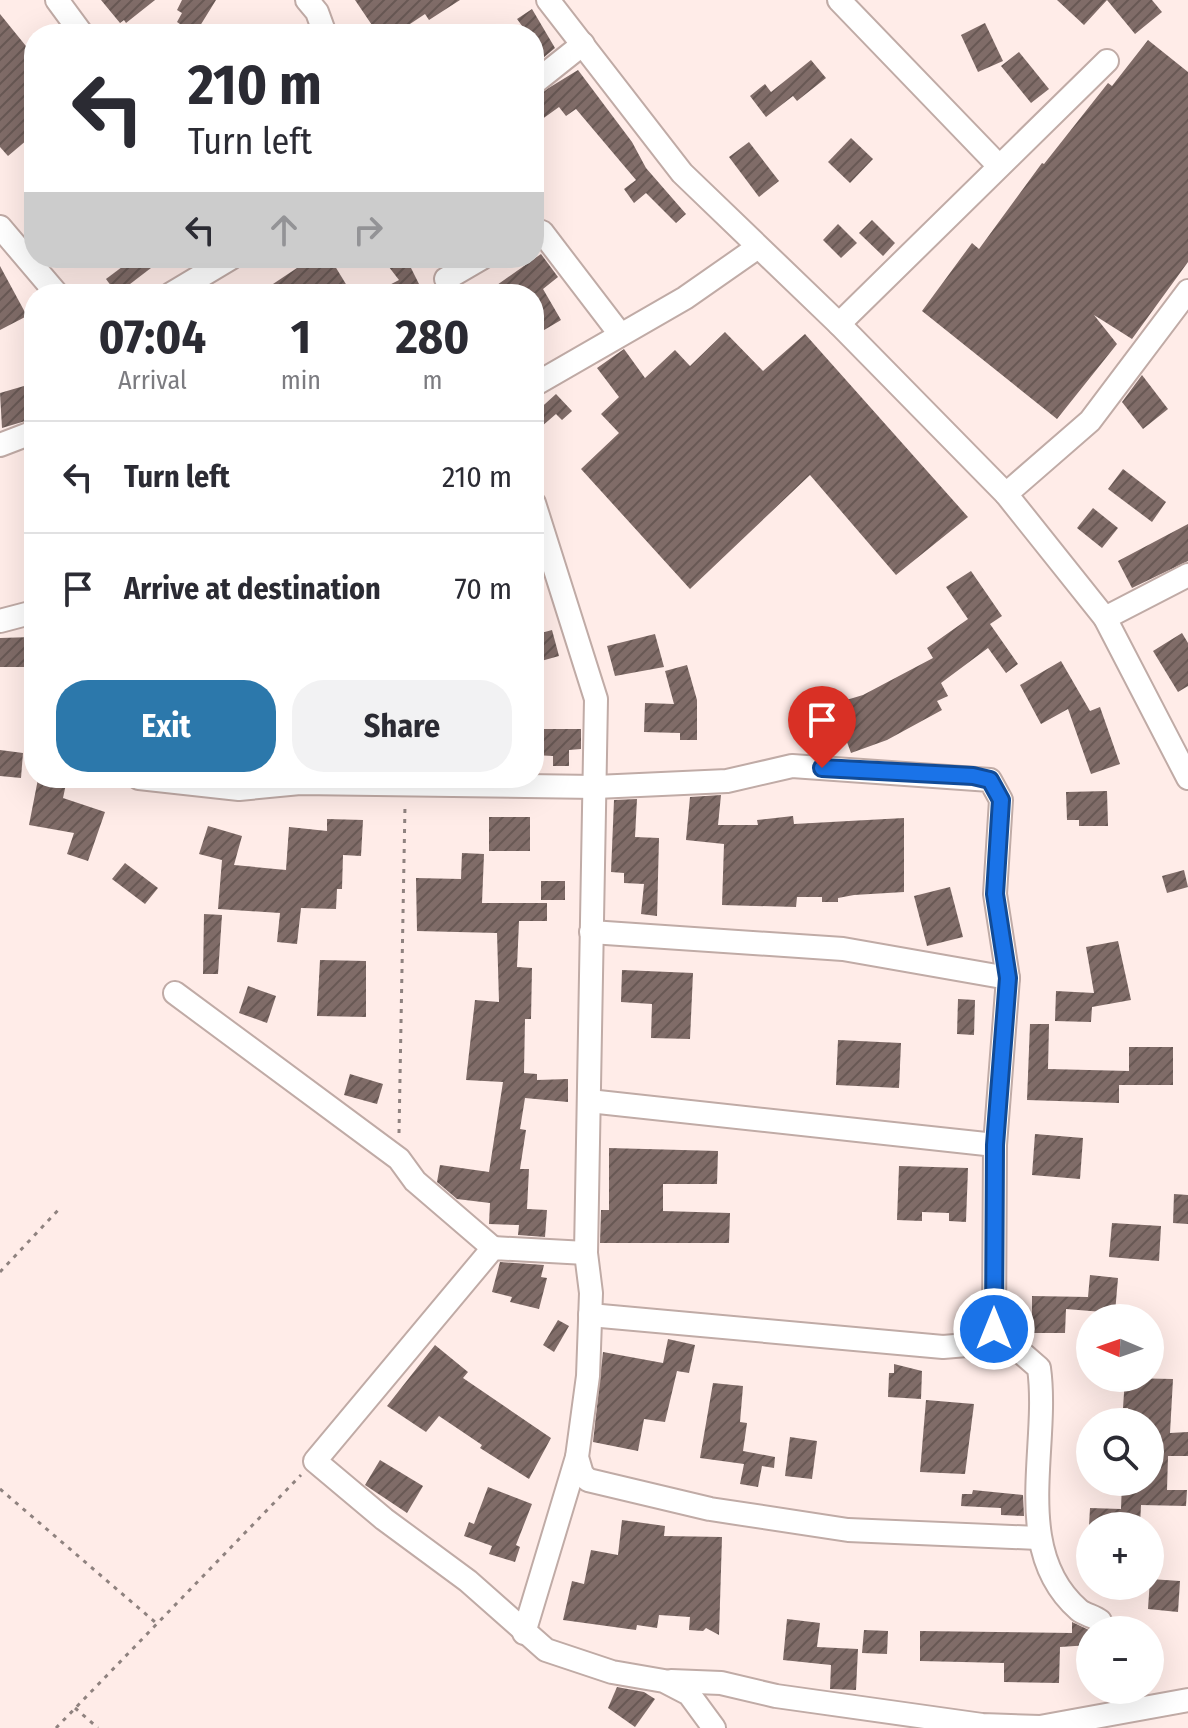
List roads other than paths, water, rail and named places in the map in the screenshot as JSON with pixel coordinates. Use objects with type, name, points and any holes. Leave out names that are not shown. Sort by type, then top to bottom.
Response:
[{"type":"street","points":[[57,0],[75,24]]},
{"type":"street","points":[[307,0],[317,12],[321,24]]},
{"type":"street","points":[[548,0],[682,173],[839,324],[1006,494],[1105,618],[1188,778]]},
{"type":"street","points":[[839,0],[999,166]]},
{"type":"street","points":[[544,75],[583,44]]},
{"type":"street","points":[[839,324],[1107,61]]},
{"type":"street","points":[[0,227],[24,255]]},
{"type":"street","points":[[544,235],[620,334]]},
{"type":"street","points":[[544,379],[685,298],[758,247]]},
{"type":"street","points":[[35,268],[48,284]]},
{"type":"street","points":[[188,284],[214,268]]},
{"type":"street","points":[[446,279],[465,268]]},
{"type":"street","points":[[1006,494],[1090,421],[1188,291]]},
{"type":"street","points":[[0,445],[24,436]]},
{"type":"street","points":[[524,1633],[577,1457],[588,1376],[590,1315],[586,1253],[596,699],[544,535]]},
{"type":"street","points":[[1105,618],[1188,575]]},
{"type":"street","points":[[0,621],[24,615]]},
{"type":"street","points":[[544,786],[727,781],[792,766],[990,780],[1001,800],[995,894],[1008,978],[995,1145],[994,1329],[1039,1368],[1038,1538],[1049,1570],[1060,1587],[1081,1612],[1089,1616]]},
{"type":"street","points":[[591,932],[843,949],[1008,978]]},
{"type":"street","points":[[175,993],[399,1159],[415,1181],[493,1248],[586,1253]]},
{"type":"street","points":[[589,1101],[995,1145]]},
{"type":"street","points":[[493,1248],[315,1461],[384,1519],[468,1581],[546,1650],[612,1672],[664,1681],[721,1683],[776,1696],[982,1725],[1040,1727],[1117,1704]]},
{"type":"street","points":[[590,1315],[943,1347],[967,1345],[994,1329]]},
{"type":"street","points":[[577,1457],[582,1474],[588,1480],[710,1509],[848,1530],[1038,1538]]},
{"type":"street","points":[[664,1681],[689,1694],[714,1728]]},
{"type":"street","points":[[1164,1700],[1188,1700]]}]
